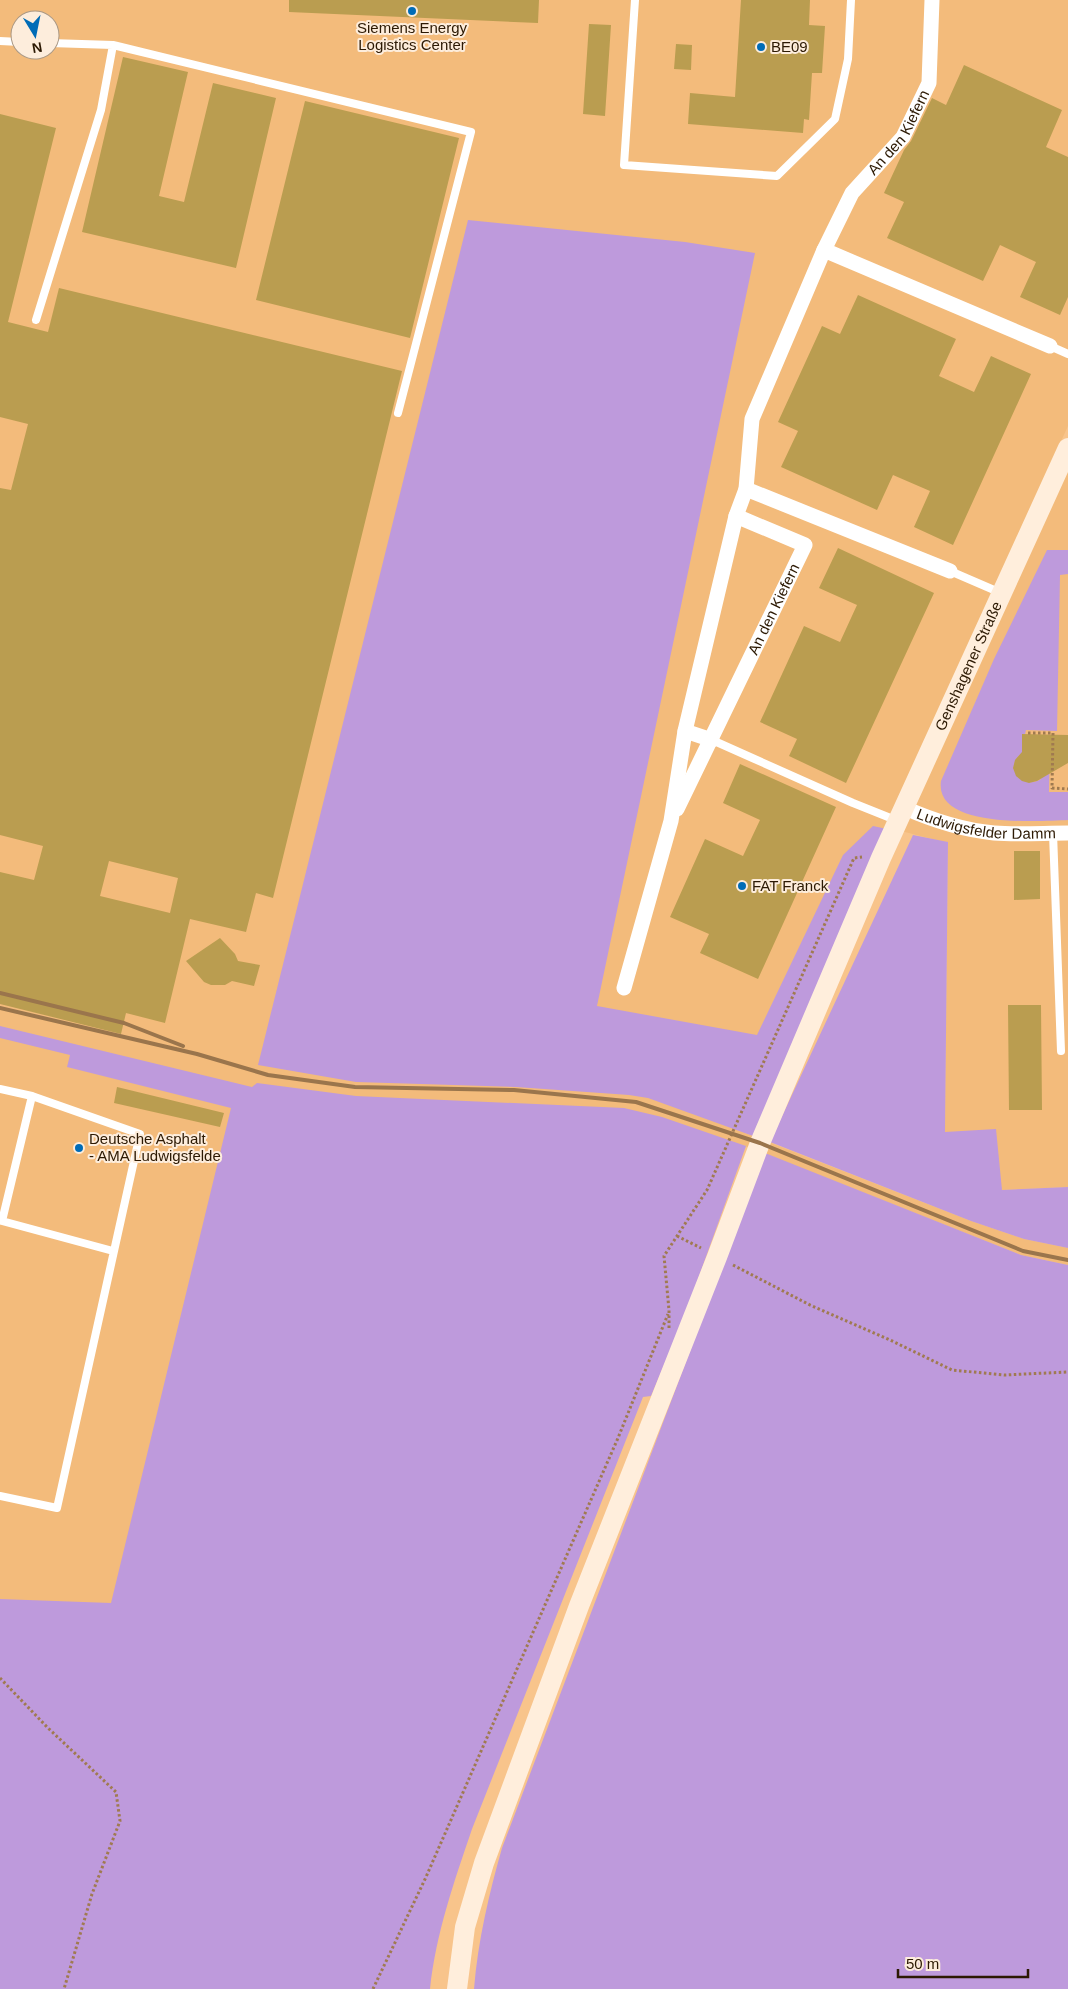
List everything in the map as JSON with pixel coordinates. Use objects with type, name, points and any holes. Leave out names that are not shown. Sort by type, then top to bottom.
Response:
[{"type":"main road","name":"Genshagener Straße","points":[[457,1989],[465,1927],[484,1863],[572,1625],[717,1257],[760,1142],[881,858],[1068,448]]},
{"type":"street","name":"An den Kiefern","points":[[624,988],[671,821],[685,731],[736,516],[746,489],[752,419],[824,250],[852,194],[903,137],[929,84],[932,0]]},
{"type":"street","points":[[824,250],[1050,346]]},
{"type":"street","points":[[746,489],[950,571]]},
{"type":"street","name":"An den Kiefern","points":[[671,821],[712,740],[805,544],[736,516]]},
{"type":"street","points":[[685,731],[712,740]]},
{"type":"street","name":"Ludwigsfelder Damm","points":[[902,815],[994,833],[1060,833]]},
{"type":"lane","points":[[635,0],[624,165],[777,176],[834,120],[848,59],[851,0]]},
{"type":"lane","points":[[60,43],[114,45],[471,132],[398,413]]},
{"type":"lane","points":[[36,320],[101,110],[114,45]]},
{"type":"lane","points":[[1050,346],[1068,354]]},
{"type":"lane","points":[[950,571],[1002,593]]},
{"type":"lane","points":[[712,740],[853,803],[902,815]]},
{"type":"lane","points":[[1060,833],[1061,1051]]},
{"type":"lane","points":[[0,1089],[32,1096],[140,1134],[57,1508],[0,1496]]},
{"type":"lane","points":[[32,1096],[2,1221],[113,1251]]},
{"type":"path","points":[[1028,733],[1053,733],[1052,788],[1068,789]]},
{"type":"path","points":[[373,1989],[426,1877],[618,1438],[669,1310],[664,1256],[707,1190],[854,858],[870,856],[881,858]]},
{"type":"path","points":[[677,1236],[810,1305],[888,1339],[952,1370],[1004,1375],[1068,1372]]},
{"type":"path","points":[[0,1678],[48,1728],[116,1792],[120,1821],[92,1894],[64,1989]]},
{"type":"shaded area","points":[[0,0],[1068,0],[1068,426],[745,1133],[971,1221],[1024,1239],[1068,1248],[1068,1265],[1021,1255],[740,1144],[411,1864],[0,1630]]},
{"type":"shaded area","points":[[468,220],[685,242],[755,253],[597,1006],[757,1035],[843,855],[873,826],[887,829],[753,1136],[648,1098],[629,1095],[516,1087],[356,1082],[258,1065]]},
{"type":"shaded area","points":[[1068,462],[1068,1187],[1002,1190],[945,1132],[948,843],[901,831]]},
{"type":"shaded area","points":[[1047,550],[1068,550],[1068,574],[1060,575],[1057,731],[1026,730],[1025,734],[1022,734],[1022,753],[1014,765],[1017,776],[1022,780],[1034,782],[1041,779],[1050,737],[1049,792],[1068,792],[1068,820],[1014,821],[971,815],[954,807],[943,796],[941,781],[994,659]]},
{"type":"shaded area","points":[[913,835],[948,842],[945,1132],[996,1129],[1002,1190],[1068,1187],[1068,1248],[1024,1239],[971,1221],[770,1142]]},
{"type":"shaded area","points":[[0,1026],[252,1087],[257,1083],[356,1096],[624,1108],[662,1117],[746,1146],[685,1315],[651,1396],[643,1397],[472,1829],[441,1928],[430,1989],[0,1989],[0,1599],[111,1603],[231,1108],[67,1067],[70,1055],[0,1038]]},
{"type":"shaded area","points":[[765,1153],[1021,1255],[1068,1265],[1068,1989],[474,1989],[485,1917],[502,1848]]},
{"type":"building","name":"Siemens Energy Logistics Center","points":[[289,0],[539,0],[538,23],[289,12]]},
{"type":"building","points":[[741,0],[810,0],[809,25],[825,26],[822,73],[812,73],[809,120],[804,119],[803,133],[688,124],[690,93],[735,97]]},
{"type":"building","points":[[589,24],[611,25],[605,116],[583,114]]},
{"type":"building","points":[[676,44],[692,45],[691,70],[674,69]]},
{"type":"building","points":[[123,57],[188,72],[159,196],[184,202],[213,83],[276,98],[236,268],[82,232]]},
{"type":"building","points":[[964,65],[1062,110],[1046,147],[1068,157],[1068,297],[1060,315],[1020,297],[1036,262],[1000,245],[983,281],[887,238],[904,202],[884,193],[904,150],[911,141],[932,98],[946,105]]},
{"type":"building","points":[[305,101],[459,138],[410,338],[256,300]]},
{"type":"building","points":[[0,114],[56,128],[8,322],[48,332],[59,288],[402,371],[273,898],[256,893],[246,932],[190,919],[165,1023],[126,1013],[121,1034],[0,1004],[0,872],[34,880],[43,846],[0,835],[0,488],[11,490],[28,424],[0,417]],"holes":[[[109,861],[178,878],[170,913],[100,896]]]},
{"type":"building","points":[[858,295],[956,339],[939,376],[974,392],[991,356],[1031,374],[953,545],[914,527],[930,491],[893,475],[877,510],[781,467],[798,431],[778,422],[822,326],[840,334]]},
{"type":"building","points":[[838,548],[934,593],[846,783],[789,756],[797,739],[760,722],[804,626],[840,642],[857,605],[819,588]]},
{"type":"building","points":[[1022,734],[1068,735],[1068,763],[1037,781],[1029,783],[1022,781],[1016,776],[1013,768],[1015,760],[1022,752]]},
{"type":"building","name":"FAT Franck","points":[[740,764],[836,807],[758,979],[700,953],[709,934],[670,917],[705,839],[743,856],[760,820],[723,803]]},
{"type":"building","points":[[1014,851],[1040,851],[1040,899],[1014,900]]},
{"type":"building","points":[[220,938],[235,954],[238,961],[260,965],[254,986],[232,981],[225,985],[211,985],[204,982],[186,961]]},
{"type":"building","points":[[1008,1005],[1041,1005],[1042,1110],[1009,1110]]},
{"type":"building","points":[[117,1087],[224,1113],[220,1127],[114,1103]]},
{"type":"railway","points":[[0,993],[124,1023],[183,1046]]},
{"type":"railway","points":[[0,1008],[197,1054],[268,1075],[355,1087],[514,1090],[636,1102],[760,1143],[1023,1251],[1068,1260]]},
{"type":"place","name":"Siemens Energy Logistics Center","points":[[412,11]]},
{"type":"place","name":"BE09","points":[[761,47]]},
{"type":"place","name":"FAT Franck","points":[[742,886]]},
{"type":"place","name":"Deutsche Asphalt - AMA Ludwigsfelde","points":[[79,1148]]}]
